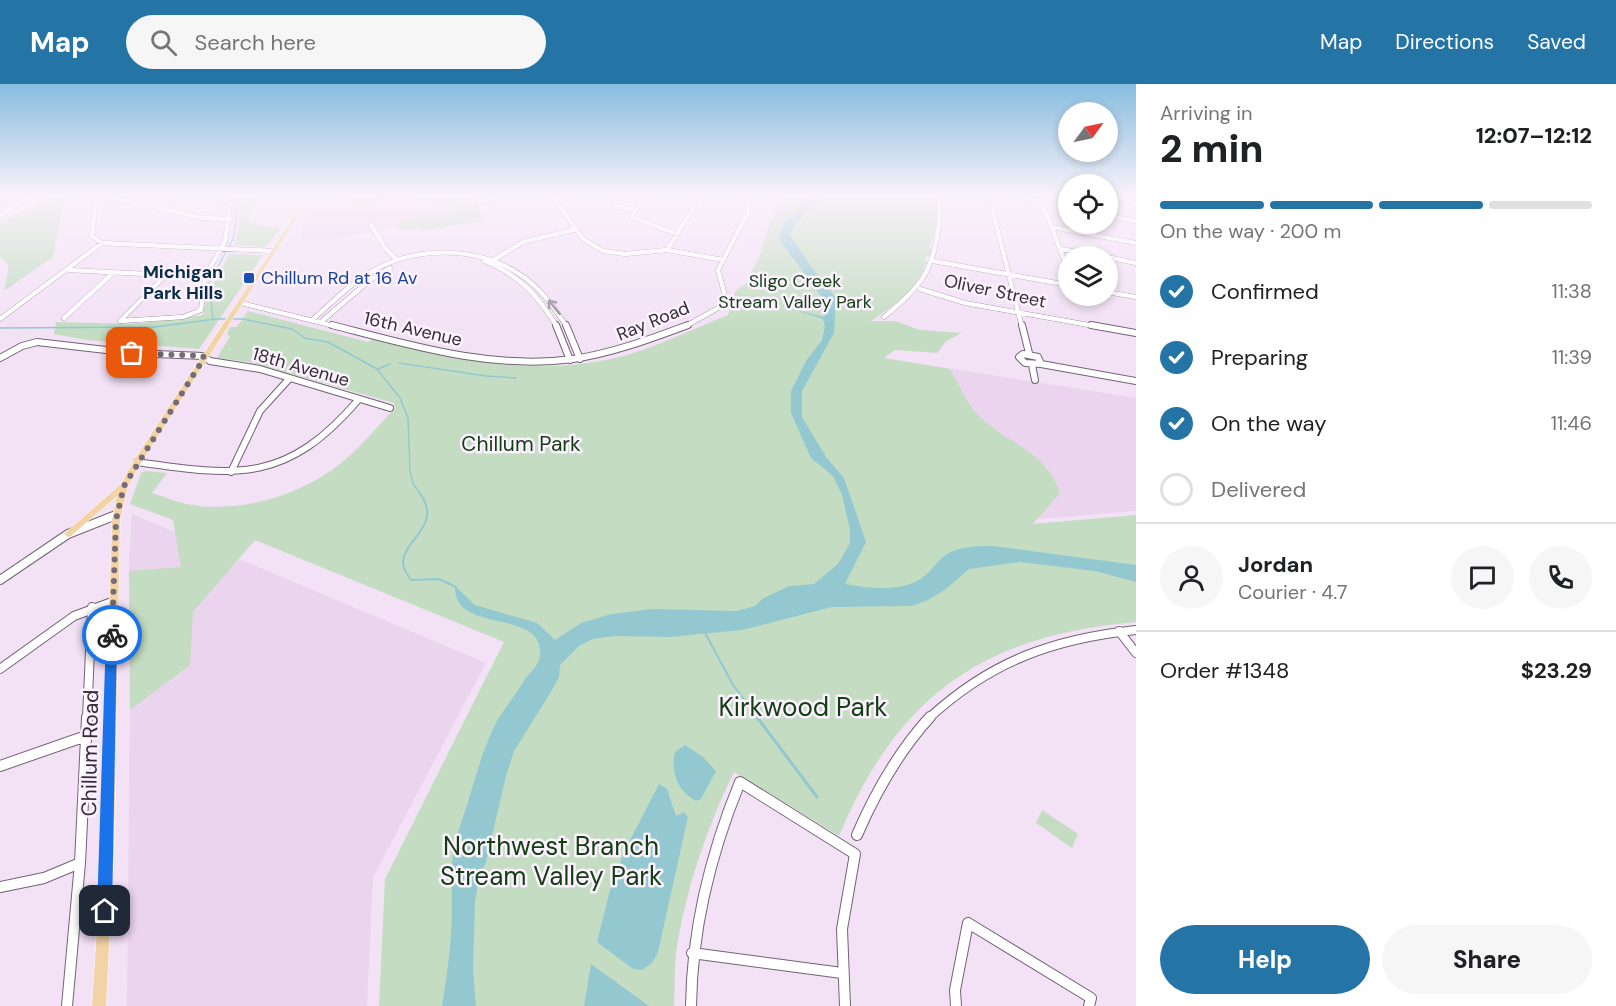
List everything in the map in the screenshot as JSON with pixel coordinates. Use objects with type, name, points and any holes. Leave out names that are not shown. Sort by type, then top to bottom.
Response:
[{"type":"main road","name":"Chillum Road","points":[[99,1006],[108,851],[112,602],[116,515],[124,486],[137,462],[281,239]]},
{"type":"main road","points":[[68,534],[124,486]]},
{"type":"street","points":[[96,239],[102,243],[273,251]]},
{"type":"street","points":[[165,276],[120,321],[174,318],[197,313],[203,306],[205,277],[226,249],[227,239]]},
{"type":"street","points":[[379,239],[397,260]]},
{"type":"street","points":[[495,259],[532,239]]},
{"type":"street","points":[[585,239],[589,244],[607,252],[625,254],[667,249],[723,260]]},
{"type":"street","points":[[667,249],[673,239]]},
{"type":"street","name":"Ray Road","points":[[580,359],[631,348],[716,311],[724,296],[718,272],[734,239]]},
{"type":"street","points":[[884,316],[920,289],[933,261],[937,239]]},
{"type":"street","points":[[1000,239],[1029,353]]},
{"type":"street","points":[[1115,239],[1136,243]]},
{"type":"street","points":[[0,319],[69,270],[102,243]]},
{"type":"street","points":[[312,320],[368,273],[397,260],[421,254],[447,252],[495,259],[521,274],[554,305],[572,335],[580,359]]},
{"type":"street","points":[[321,322],[377,275],[394,266],[427,258],[473,258],[496,265],[531,291],[557,325],[570,360]]},
{"type":"street","points":[[1118,260],[1136,263]]},
{"type":"street","points":[[933,261],[1058,283]]},
{"type":"street","points":[[69,270],[205,277]]},
{"type":"street","points":[[64,318],[112,274]]},
{"type":"street","name":"Oliver Street","points":[[920,289],[965,303],[1136,333]]},
{"type":"street","points":[[1118,294],[1136,297]]},
{"type":"street","name":"16th Avenue","points":[[241,303],[458,356],[507,361],[580,359]]},
{"type":"street","points":[[0,358],[22,346],[36,342],[132,353],[203,356],[204,358]]},
{"type":"street","points":[[1041,364],[1040,358],[1029,353],[1019,357],[1032,365],[1041,364],[1136,381]]},
{"type":"street","name":"18th Avenue","points":[[204,358],[390,408]]},
{"type":"street","points":[[1032,365],[1035,380]]},
{"type":"street","points":[[231,472],[260,411],[289,379]]},
{"type":"street","points":[[137,462],[204,472],[231,472],[261,468],[303,452],[328,433],[359,399]]},
{"type":"street","points":[[0,580],[68,534],[116,515]]},
{"type":"street","points":[[0,669],[35,642],[92,608],[112,602]]},
{"type":"street","name":"Chillum Road","points":[[67,1006],[80,863],[92,608]]},
{"type":"street","points":[[857,835],[862,819],[894,759],[912,735],[950,697],[987,672],[1035,650],[1058,642],[1136,630]]},
{"type":"street","points":[[1119,631],[1136,653]]},
{"type":"street","points":[[0,766],[86,736]]},
{"type":"street","points":[[691,1006],[692,953],[710,868],[740,782],[855,854],[842,929],[844,1006]]},
{"type":"street","points":[[0,887],[44,878],[80,863]]},
{"type":"street","points":[[956,1006],[955,990],[968,923],[1090,1002]]},
{"type":"street","points":[[692,953],[842,973]]},
{"type":"shaded area","points":[[779,239],[792,239],[836,298],[834,333],[802,391],[802,417],[826,457],[844,478],[866,542],[845,584],[892,588],[911,584],[923,578],[948,553],[967,547],[987,546],[1136,565],[1136,582],[1095,571],[1020,562],[969,569],[946,589],[912,606],[832,607],[742,630],[670,637],[615,636],[593,639],[579,646],[560,665],[559,677],[514,751],[506,776],[486,862],[479,877],[475,902],[473,970],[476,1006],[442,1006],[451,937],[452,859],[457,837],[492,731],[536,666],[540,655],[537,640],[528,631],[468,611],[458,601],[455,586],[475,605],[537,623],[555,640],[581,623],[611,614],[653,609],[737,611],[755,606],[762,599],[789,586],[814,584],[838,564],[850,543],[850,530],[842,495],[833,476],[811,458],[791,413],[791,391],[806,361],[822,340],[825,326],[823,319],[792,309],[824,317],[825,313],[820,308],[823,302]]},
{"type":"shaded area","points":[[859,354],[1136,398],[1136,511],[1017,521]]},
{"type":"shaded area","points":[[132,514],[486,663],[373,877],[367,1006],[127,1006],[129,560]]},
{"type":"shaded area","points":[[685,745],[703,757],[716,771],[701,799],[696,801],[680,787],[675,774],[675,752]]},
{"type":"shaded area","points":[[659,784],[667,789],[676,816],[684,812],[688,817],[658,952],[652,963],[642,970],[633,969],[597,942],[610,890],[625,850]]},
{"type":"shaded area","points":[[591,964],[649,1006],[584,1006]]},
{"type":"green space","points":[[0,239],[57,239],[53,257],[4,291],[9,265],[0,257]]},
{"type":"green space","points":[[236,239],[272,239],[266,247],[235,245]]},
{"type":"green space","name":"Northwest Branch Stream Valley Park","points":[[765,239],[932,239],[929,248],[932,249],[931,256],[927,256],[925,260],[929,264],[925,264],[923,270],[927,271],[915,290],[871,321],[895,321],[920,330],[962,333],[946,341],[937,353],[895,350],[884,358],[950,369],[975,412],[991,427],[1026,449],[1045,467],[1060,493],[1033,524],[1136,515],[1136,622],[1082,629],[1034,641],[991,658],[953,681],[919,710],[889,745],[862,787],[839,836],[734,772],[707,835],[686,901],[676,954],[674,1006],[379,1006],[385,879],[504,642],[255,540],[193,612],[190,665],[130,710],[129,571],[181,567],[173,520],[130,504],[141,473],[145,471],[167,473],[152,493],[187,504],[211,507],[230,506],[270,499],[307,485],[340,464],[395,408],[394,403],[249,362],[217,358],[230,336],[227,334],[230,327],[237,327],[248,311],[368,342],[373,339],[468,360],[533,366],[566,365],[630,354],[728,315],[736,290],[746,284]]},
{"type":"green space","points":[[229,254],[263,255],[199,349],[87,340],[54,334],[56,322],[135,324],[203,315],[205,301]]},
{"type":"green space","points":[[1042,810],[1078,834],[1072,848],[1036,823]]},
{"type":"waterway","points":[[213,319],[209,283],[233,239]]},
{"type":"waterway","points":[[0,328],[154,327],[213,319]]},
{"type":"waterway","points":[[213,319],[243,319],[292,329],[305,338],[328,342],[377,369],[400,398],[408,418],[410,471],[413,483],[422,497]]},
{"type":"waterway","points":[[399,363],[486,376],[516,378]]},
{"type":"waterway","points":[[378,369],[390,364]]},
{"type":"waterway","points":[[422,497],[426,506],[425,524],[405,555],[404,567],[411,580],[439,579],[456,587]]},
{"type":"waterway","points":[[704,631],[733,685],[758,718]]},
{"type":"waterway","points":[[757,717],[817,797]]},
{"type":"way so far","points":[[112,635],[116,520],[124,486],[204,358],[203,356],[132,353]]},
{"type":"place","name":"Chillum Rd at 16 Av","points":[[249,278]]},
{"type":"district","name":"Michigan Park Hills","points":[[183,282]]},
{"type":"route","points":[[105,911],[112,635]]},
{"type":"park label","name":"Sligo Creek Stream Valley Park","points":[[795,291]]},
{"type":"park label","name":"Chillum Park","points":[[521,444]]},
{"type":"park label","name":"Kirkwood Park","points":[[803,707]]}]
